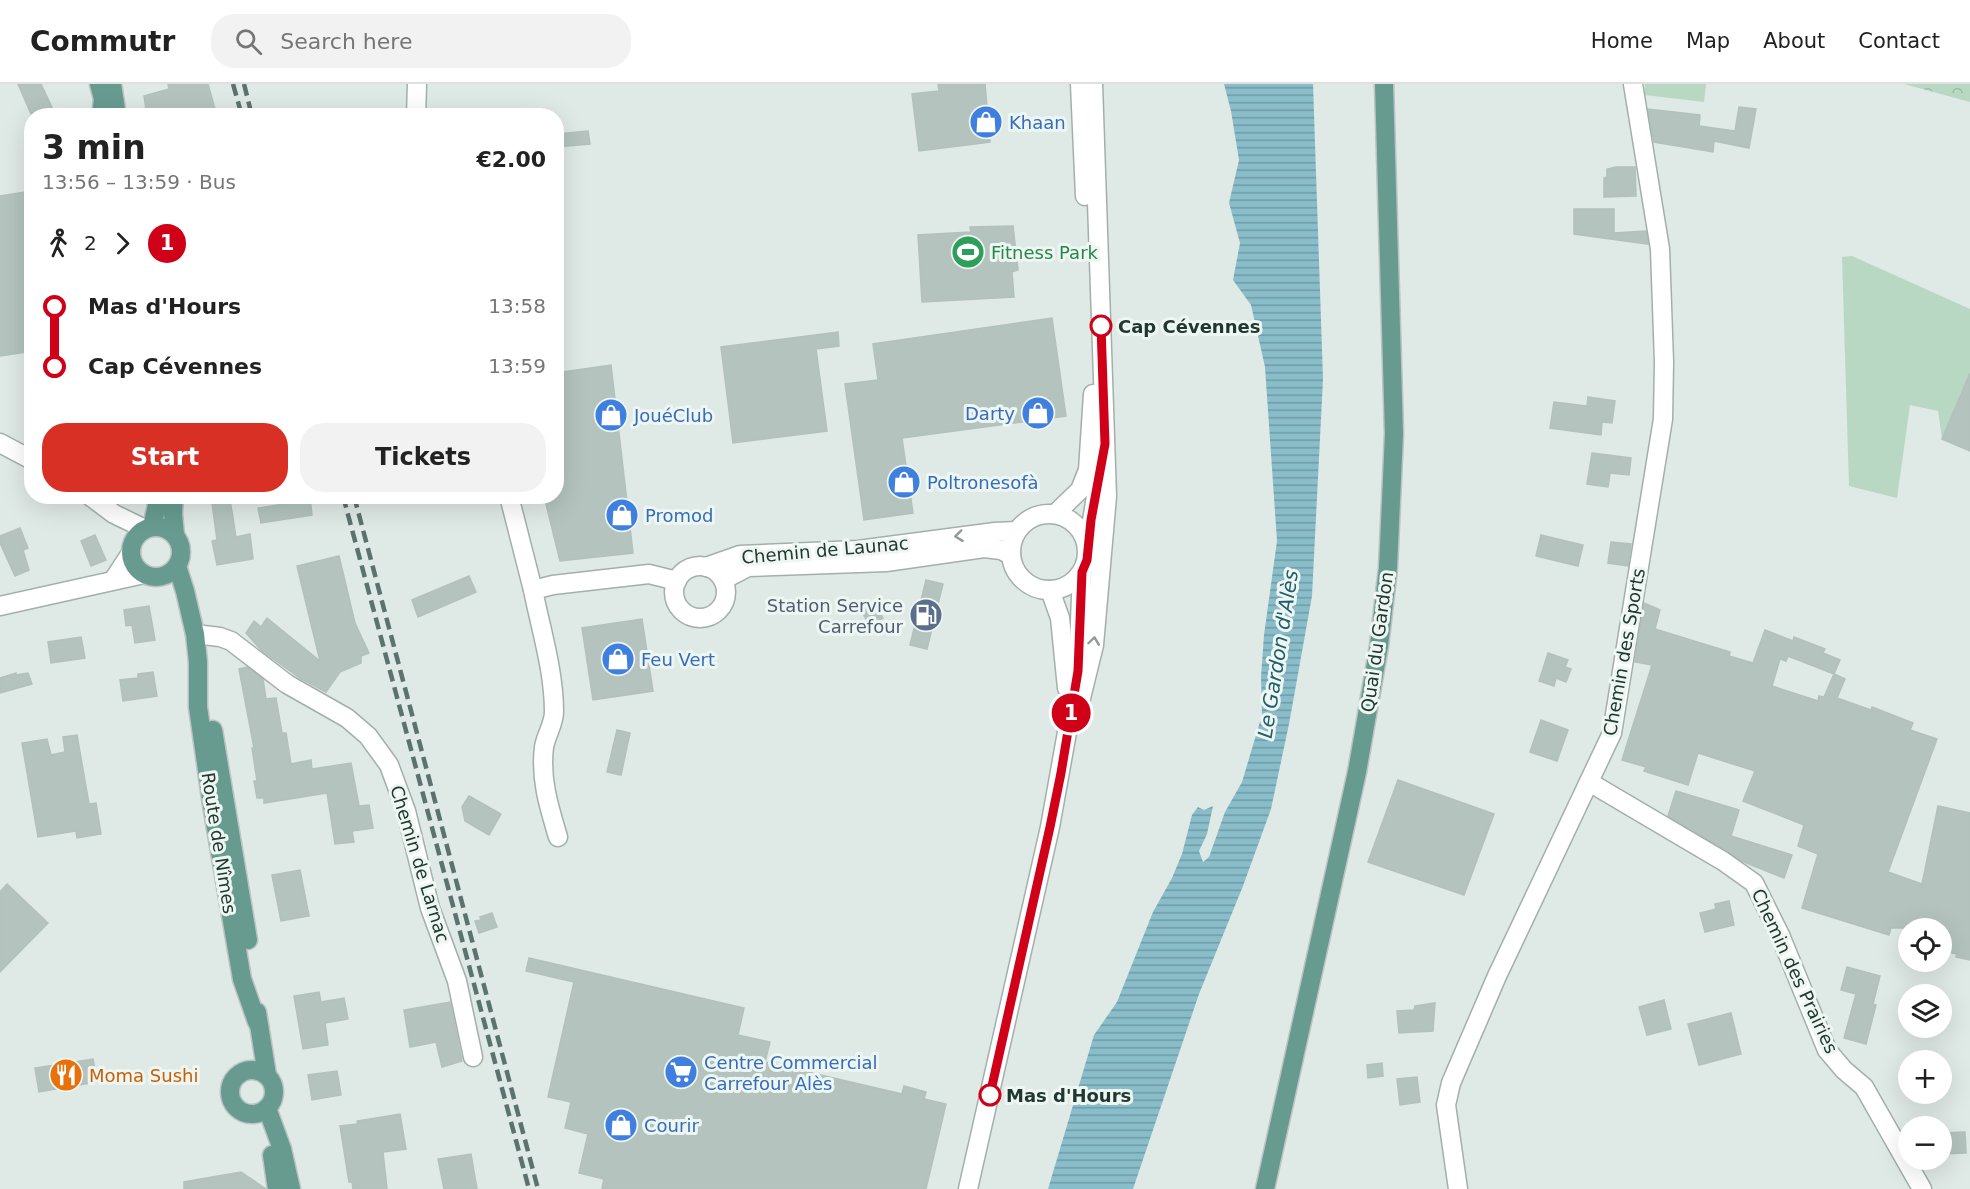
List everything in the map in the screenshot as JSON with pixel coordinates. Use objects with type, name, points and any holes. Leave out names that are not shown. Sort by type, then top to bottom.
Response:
[{"type":"main road","points":[[99,84],[103,99],[102,108]]},
{"type":"main road","points":[[112,84],[116,108]]},
{"type":"main road","name":"Quai du Gardon","points":[[1265,1189],[1357,772],[1379,646],[1386,580],[1394,434],[1384,84]]},
{"type":"main road","points":[[157,504],[141,537],[137,567],[177,596],[191,613]]},
{"type":"main road","points":[[174,504],[175,535]]},
{"type":"main road","points":[[141,537],[168,530],[180,542],[180,559],[177,566],[165,575],[148,575]]},
{"type":"main road","name":"Route de Nîmes","points":[[177,566],[191,613],[198,662],[209,703],[255,978],[257,1022],[262,1044],[259,1072]]},
{"type":"main road","points":[[241,1072],[259,1072],[274,1086],[274,1094],[259,1111],[237,1108],[232,1103],[230,1089],[236,1076],[241,1072]]},
{"type":"main road","points":[[259,1111],[268,1139],[277,1189]]},
{"type":"main road","points":[[259,1111],[282,1149],[291,1189]]},
{"type":"street","points":[[416,108],[417,84]]},
{"type":"street","points":[[1055,514],[1080,490],[1088,470],[1090,446],[1094,368],[1080,84]]},
{"type":"street","points":[[1070,716],[1081,698],[1094,645],[1107,496],[1093,84]]},
{"type":"street","name":"Chemin des Sports","points":[[1458,1189],[1446,1105],[1450,1083],[1497,976],[1612,733],[1663,419],[1664,362],[1660,249],[1633,84]]},
{"type":"street","points":[[0,442],[24,456]]},
{"type":"street","points":[[1088,548],[1077,525],[1067,518],[1055,514],[1044,514],[1033,517],[1017,531],[1012,543],[1011,555],[1020,576],[1028,584],[1038,589],[1062,588],[1074,582],[1082,572],[1087,560],[1105,444]]},
{"type":"street","points":[[101,504],[141,537],[114,579]]},
{"type":"street","points":[[511,504],[533,590],[554,693],[554,716],[544,745],[542,775],[548,806],[558,837]]},
{"type":"street","name":"Chemin de Launac","points":[[706,567],[740,555],[858,550],[1017,531]]},
{"type":"street","name":"Chemin de Launac","points":[[723,579],[748,567],[886,562],[984,548],[1000,550],[1011,555]]},
{"type":"street","points":[[698,566],[706,567],[714,570],[723,579],[726,588],[724,602],[714,614],[698,618],[684,612],[675,598],[674,589],[677,581],[689,569],[698,566]]},
{"type":"street","points":[[968,1189],[1050,827],[1078,671],[1082,572]]},
{"type":"street","points":[[533,590],[553,585],[649,574],[677,581]]},
{"type":"street","points":[[0,606],[114,579],[148,575]]},
{"type":"street","points":[[1050,590],[1060,618],[1070,716]]},
{"type":"street","name":"Chemin de Larnac","points":[[195,634],[220,637],[231,641],[287,684],[347,718],[368,736],[389,765],[406,811],[430,908],[457,981],[472,1057]]},
{"type":"street","name":"Chemin des Prairies","points":[[1590,782],[1723,861],[1755,883],[1780,935],[1827,1050],[1844,1070],[1864,1087],[1922,1189]]},
{"type":"green space","points":[[1645,84],[1706,84],[1704,102],[1645,95]]},
{"type":"green space","points":[[1904,84],[1970,84],[1970,102]]},
{"type":"green space","points":[[1852,256],[1970,309],[1970,372],[1942,439],[1938,411],[1910,405],[1897,498],[1849,486],[1842,257]]},
{"type":"water","name":"Le Gardon d'Alès","points":[[1224,84],[1313,84],[1323,379],[1312,596],[1271,809],[1243,886],[1199,994],[1133,1189],[1048,1189],[1094,1035],[1117,1002],[1153,912],[1182,854],[1192,815],[1198,807],[1204,810],[1213,806],[1207,834],[1199,851],[1203,862],[1209,857],[1225,812],[1242,782],[1262,715],[1261,677],[1264,635],[1277,541],[1265,367],[1251,305],[1233,280],[1240,243],[1229,203],[1239,160]]},
{"type":"building","points":[[18,84],[41,84],[52,108],[28,108]]},
{"type":"building","points":[[168,84],[208,84],[215,108],[146,108],[144,96],[169,89]]},
{"type":"building","points":[[938,84],[985,84],[990,142],[919,151],[912,94],[939,91]]},
{"type":"building","points":[[1739,107],[1756,109],[1749,148],[1714,141],[1713,152],[1654,142],[1648,109],[1700,115],[1699,126],[1735,131]]},
{"type":"building","points":[[588,131],[590,144],[564,146],[564,133]]},
{"type":"building","points":[[1635,167],[1636,196],[1604,197],[1604,178],[1607,177],[1607,169]]},
{"type":"building","points":[[24,192],[24,352],[0,356],[0,196]]},
{"type":"building","points":[[1574,209],[1614,209],[1614,233],[1646,231],[1648,244],[1574,234]]},
{"type":"building","name":"Fitness Park","points":[[1013,226],[1018,270],[1012,272],[1014,297],[922,302],[918,235],[971,232],[970,227]]},
{"type":"building","points":[[1052,318],[1066,416],[902,438],[913,513],[864,520],[845,384],[878,380],[873,344]]},
{"type":"building","points":[[838,332],[839,346],[816,349],[827,431],[733,443],[721,347]]},
{"type":"building","points":[[611,365],[633,553],[560,561],[546,504],[564,504],[564,372]]},
{"type":"building","points":[[1970,373],[1970,451],[1942,439]]},
{"type":"building","points":[[1588,397],[1615,401],[1612,423],[1602,422],[1601,435],[1550,428],[1554,402],[1587,406]]},
{"type":"building","points":[[1592,453],[1631,458],[1629,475],[1610,473],[1608,487],[1587,484]]},
{"type":"building","points":[[212,504],[231,504],[236,537],[250,534],[253,559],[217,565],[212,541],[217,540]]},
{"type":"building","points":[[284,504],[311,504],[312,515],[261,523],[258,508]]},
{"type":"building","points":[[20,528],[28,548],[23,550],[29,570],[15,576],[0,543],[0,536]]},
{"type":"building","points":[[95,535],[106,560],[91,566],[81,541]]},
{"type":"building","points":[[1541,535],[1583,545],[1578,566],[1536,556]]},
{"type":"building","points":[[1611,542],[1631,544],[1628,566],[1608,563]]},
{"type":"building","points":[[339,556],[355,623],[369,653],[361,656],[361,663],[340,672],[326,692],[300,678],[262,651],[246,633],[254,621],[261,627],[267,618],[320,661],[297,566]]},
{"type":"building","points":[[469,576],[476,592],[418,617],[412,600]]},
{"type":"building","points":[[926,580],[943,584],[927,649],[910,645]]},
{"type":"building","points":[[1644,603],[1660,610],[1655,629],[1730,652],[1729,656],[1753,663],[1765,630],[1793,641],[1794,637],[1825,649],[1823,653],[1840,660],[1834,674],[1845,679],[1837,698],[1871,710],[1872,707],[1913,723],[1910,730],[1937,739],[1888,872],[1922,884],[1938,806],[1970,813],[1970,960],[1956,957],[1957,954],[1952,953],[1952,918],[1898,918],[1898,928],[1891,928],[1889,935],[1802,908],[1818,854],[1798,846],[1804,825],[1743,801],[1755,771],[1698,753],[1688,785],[1644,771],[1646,767],[1622,760],[1652,665],[1635,662]],"holes":[[[1788,656],[1834,674],[1824,697],[1819,696],[1818,701],[1772,686],[1780,659],[1786,661]]]},
{"type":"building","points":[[874,604],[883,618],[870,626],[862,612]]},
{"type":"building","points":[[149,606],[155,640],[135,643],[132,625],[126,626],[124,610]]},
{"type":"building","name":"Feu Vert","points":[[642,619],[653,691],[593,700],[582,628]]},
{"type":"building","points":[[81,637],[85,658],[51,663],[48,642]]},
{"type":"building","points":[[1548,653],[1568,660],[1565,667],[1571,669],[1566,682],[1556,678],[1554,686],[1539,681]]},
{"type":"building","points":[[247,667],[263,679],[266,699],[276,698],[282,733],[286,733],[291,764],[311,760],[312,769],[351,763],[359,806],[369,805],[373,828],[352,831],[354,842],[335,844],[327,793],[264,803],[264,798],[257,798],[252,748],[254,748],[239,669]]},
{"type":"building","points":[[153,672],[157,696],[123,701],[120,680],[138,678],[138,674]]},
{"type":"building","points":[[16,673],[16,675],[28,673],[32,684],[0,693],[0,678]]},
{"type":"building","points":[[1541,720],[1568,730],[1557,761],[1530,752]]},
{"type":"building","points":[[617,730],[630,733],[621,775],[607,772]]},
{"type":"building","points":[[77,735],[89,804],[96,803],[101,834],[77,838],[76,831],[38,837],[22,743],[47,739],[51,755],[65,752],[63,737]]},
{"type":"building","points":[[1398,780],[1494,814],[1464,895],[1368,862]]},
{"type":"building","points":[[1676,791],[1739,810],[1731,836],[1792,855],[1784,878],[1744,862],[1668,816]]},
{"type":"building","points":[[469,796],[501,814],[489,835],[465,821],[462,807]]},
{"type":"building","points":[[300,870],[309,916],[281,921],[272,875]]},
{"type":"building","points":[[7,884],[48,923],[0,972],[0,892]]},
{"type":"building","points":[[1729,901],[1734,925],[1705,932],[1700,913],[1716,909],[1715,904]]},
{"type":"building","points":[[492,913],[497,927],[479,933],[475,921]]},
{"type":"building","name":"Centre Commercial Carrefour Alès","points":[[529,958],[744,1008],[738,1035],[770,1042],[765,1062],[902,1094],[904,1086],[926,1092],[924,1099],[946,1104],[926,1189],[602,1189],[604,1179],[579,1173],[588,1134],[565,1128],[571,1102],[548,1097],[574,982],[526,971]]},
{"type":"building","points":[[1847,967],[1880,976],[1873,1004],[1876,1005],[1866,1044],[1844,1038],[1856,994],[1841,990]]},
{"type":"building","points":[[319,992],[321,1002],[344,998],[348,1019],[325,1023],[328,1045],[303,1049],[294,996]]},
{"type":"building","points":[[1664,1000],[1671,1029],[1647,1035],[1639,1007]]},
{"type":"building","points":[[450,1002],[462,1061],[442,1067],[436,1042],[410,1047],[404,1010]]},
{"type":"building","points":[[1435,1003],[1433,1031],[1399,1033],[1397,1011],[1414,1010],[1415,1006]]},
{"type":"building","points":[[1731,1013],[1741,1054],[1699,1065],[1688,1024]]},
{"type":"building","name":"Moma Sushi","points":[[93,1059],[97,1082],[39,1092],[35,1068]]},
{"type":"building","points":[[1382,1063],[1383,1076],[1368,1078],[1367,1065]]},
{"type":"building","points":[[337,1071],[341,1095],[312,1100],[308,1075]]},
{"type":"building","points":[[1417,1077],[1420,1102],[1400,1105],[1397,1079]]},
{"type":"building","points":[[400,1114],[406,1149],[383,1152],[387,1189],[353,1189],[352,1182],[349,1182],[340,1126]]},
{"type":"building","points":[[1965,1132],[1966,1153],[1952,1154],[1952,1133]]},
{"type":"building","points":[[471,1154],[477,1189],[444,1189],[438,1159]]},
{"type":"building","points":[[241,1172],[266,1189],[184,1189],[184,1182]]},
{"type":"railway","points":[[233,84],[240,108]]},
{"type":"railway","points":[[244,84],[250,108]]},
{"type":"railway","points":[[345,504],[529,1189]]},
{"type":"railway","points":[[356,504],[538,1189]]},
{"type":"bus line","name":"1","points":[[990,1095],[1050,827],[1078,671],[1082,572],[1087,560],[1091,520],[1105,444],[1101,326]]},
{"type":"place","name":"Khaan","points":[[986,122]]},
{"type":"place","name":"Fitness Park","points":[[968,252]]},
{"type":"place","name":"Cap Cévennes","points":[[1101,326]]},
{"type":"place","name":"Darty","points":[[1038,413]]},
{"type":"place","name":"JouéClub","points":[[611,415]]},
{"type":"place","name":"Poltronesofà","points":[[904,482]]},
{"type":"place","name":"Promod","points":[[622,515]]},
{"type":"place","name":"Station Service Carrefour","points":[[926,615]]},
{"type":"place","name":"Feu Vert","points":[[618,659]]},
{"type":"place","name":"Centre Commercial Carrefour Alès","points":[[681,1072]]},
{"type":"place","name":"Moma Sushi","points":[[66,1075]]},
{"type":"place","name":"Mas d'Hours","points":[[990,1095]]},
{"type":"place","name":"Courir","points":[[621,1125]]}]
